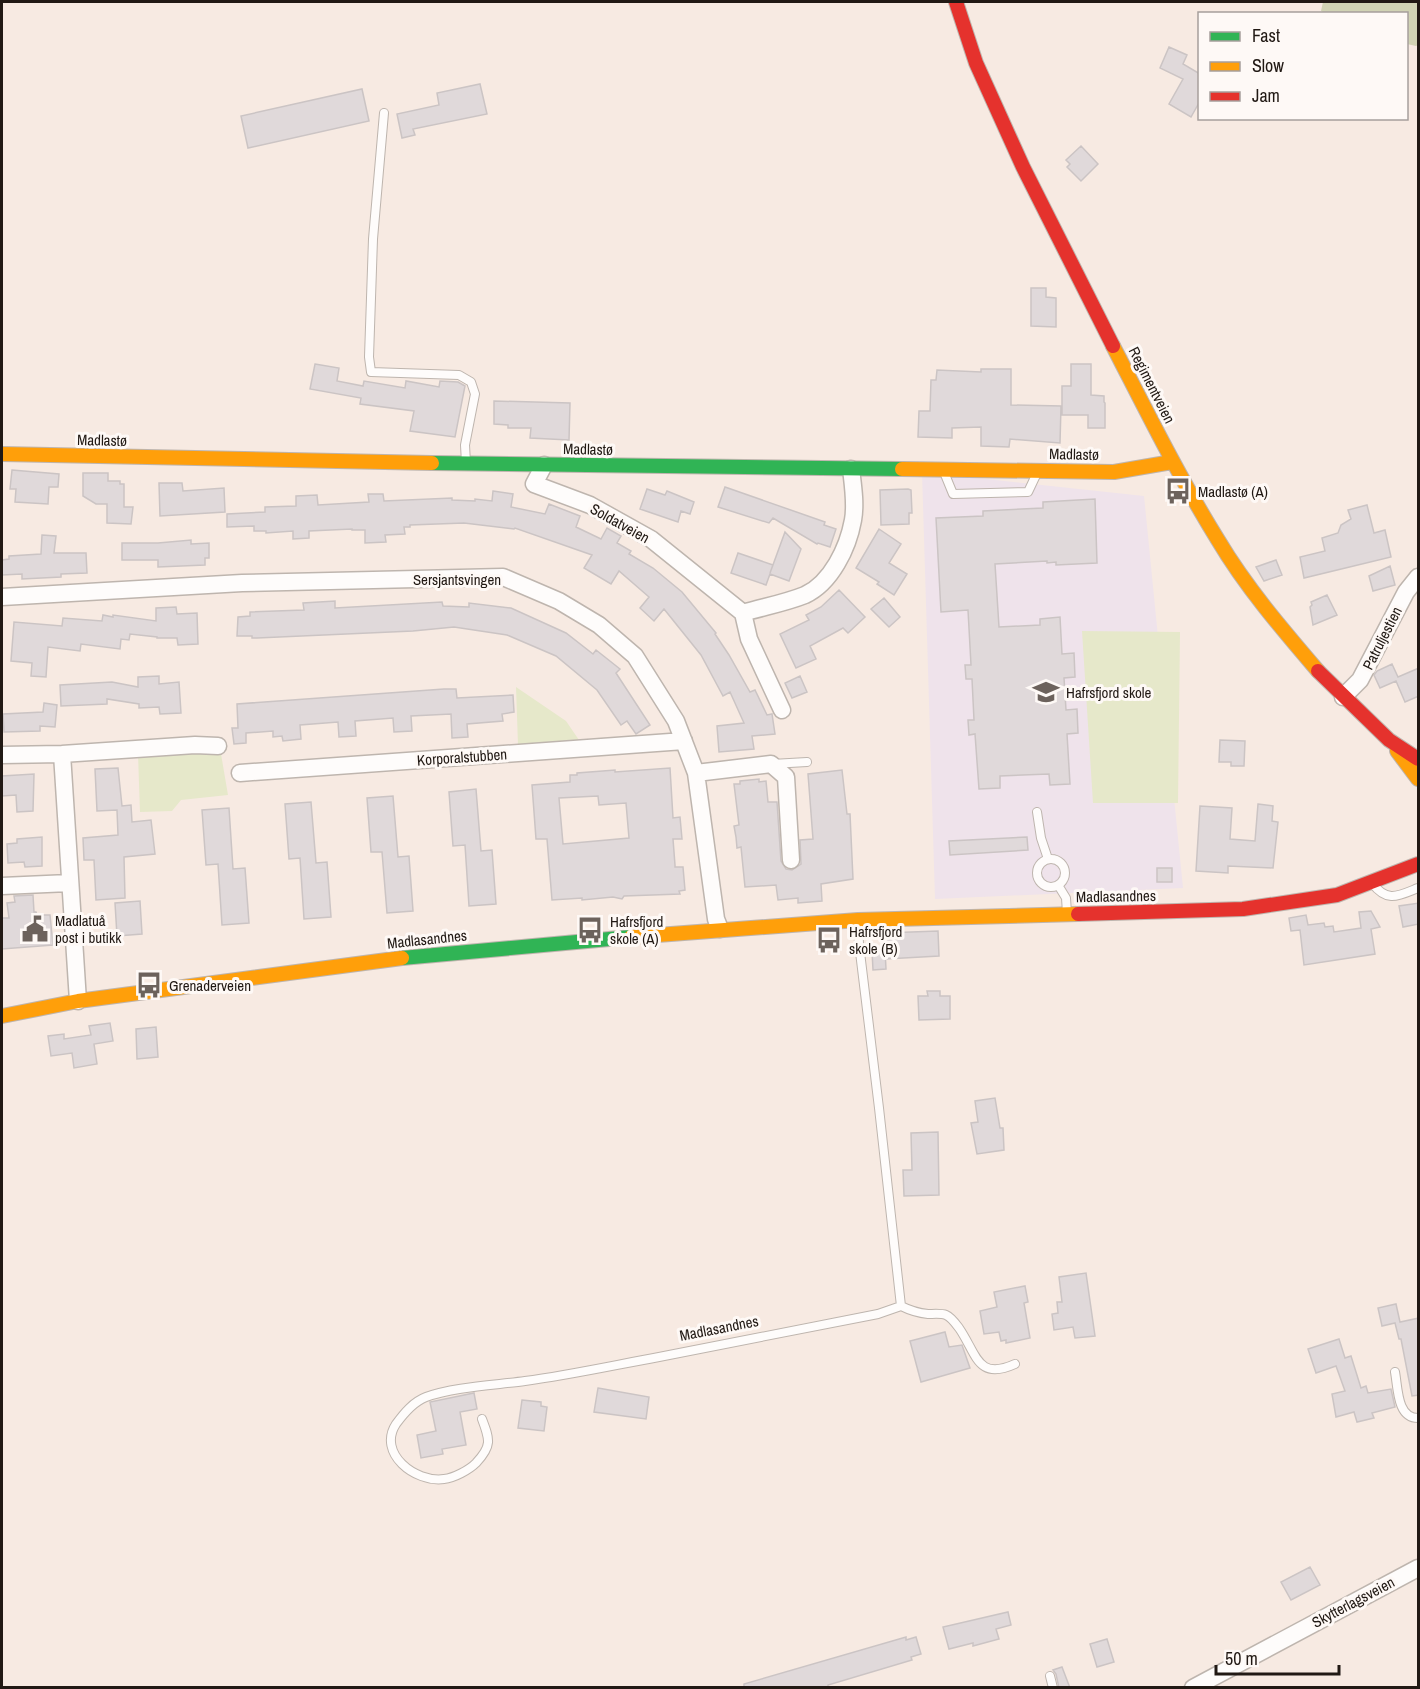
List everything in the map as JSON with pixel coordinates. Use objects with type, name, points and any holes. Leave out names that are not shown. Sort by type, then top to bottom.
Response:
[{"type":"street","name":"Regimentveien","points":[[956,2],[976,63],[1023,167],[1172,462],[1219,542],[1296,646],[1343,697],[1389,740],[1419,779]]},
{"type":"street","name":"Madlastø","points":[[2,454],[466,464],[1114,472],[1172,462]]},
{"type":"street","name":"Soldatveien","points":[[544,465],[534,484],[590,505],[651,539],[743,614]]},
{"type":"street","points":[[782,710],[749,639],[743,614],[805,595],[824,583],[839,560],[853,520],[854,496],[851,470]]},
{"type":"street","name":"Sersjantsvingen","points":[[2,597],[242,583],[503,577],[569,607],[599,625],[635,656],[676,721],[696,773],[716,919],[720,929]]},
{"type":"street","name":"Patruljestien","points":[[1343,697],[1360,680],[1406,592],[1419,577]]},
{"type":"street","name":"Regimentveien","points":[[1389,740],[1419,759]]},
{"type":"street","name":"Korporalstubben","points":[[240,773],[684,741]]},
{"type":"street","points":[[2,755],[218,746]]},
{"type":"street","points":[[62,754],[78,1001]]},
{"type":"street","points":[[696,773],[771,764],[786,777],[791,860]]},
{"type":"street","name":"Madlasandnes","points":[[1397,871],[1419,849]]},
{"type":"street","name":"Madlasandnes","points":[[2,1016],[78,1001],[397,958],[720,929],[1067,913],[1243,909],[1337,894],[1419,864]]},
{"type":"street","points":[[2,886],[69,883]]},
{"type":"street","name":"Skytterlagsveien","points":[[1193,1688],[1419,1568]]},
{"type":"lane","points":[[384,113],[374,239],[369,357],[371,372],[459,375],[471,382],[475,394],[465,445],[466,464]]},
{"type":"lane","points":[[943,469],[953,494],[1028,492],[1039,470]]},
{"type":"lane","points":[[771,764],[807,762]]},
{"type":"lane","points":[[1037,812],[1041,838],[1048,860]]},
{"type":"lane","points":[[1048,860],[1058,861],[1064,868],[1064,878],[1058,885],[1048,887],[1040,882],[1036,873],[1040,864],[1048,860]]},
{"type":"lane","points":[[1371,883],[1378,892],[1387,896],[1396,896],[1419,888]]},
{"type":"lane","points":[[1058,885],[1066,898],[1067,913]]},
{"type":"lane","points":[[858,921],[901,1306],[924,1314],[946,1315],[955,1322],[981,1366],[987,1369],[1003,1370],[1015,1364]]},
{"type":"lane","name":"Madlasandnes","points":[[482,1419],[489,1437],[487,1452],[470,1469],[445,1479],[427,1478],[407,1469],[394,1454],[390,1441],[392,1431],[414,1404],[426,1397],[445,1392],[562,1376],[878,1314],[901,1306]]},
{"type":"lane","points":[[1395,1372],[1402,1410],[1410,1417],[1419,1418]]},
{"type":"lane","points":[[1050,1676],[1053,1688]]},
{"type":"shaded area","name":"Hafrsfjord skole","points":[[922,472],[1144,496],[1183,888],[935,899]]},
{"type":"green space","points":[[1323,2],[1418,2],[1418,45],[1408,44],[1408,12],[1321,11]]},
{"type":"green space","points":[[1082,631],[1180,632],[1178,803],[1093,803]]},
{"type":"green space","points":[[516,687],[566,721],[579,740],[518,745]]},
{"type":"green space","points":[[220,748],[228,795],[181,800],[172,811],[140,812],[138,754]]},
{"type":"building","points":[[1169,47],[1187,55],[1183,64],[1198,73],[1198,105],[1191,117],[1169,104],[1183,79],[1160,68]]},
{"type":"building","points":[[480,84],[487,114],[413,129],[415,135],[402,138],[397,114],[439,105],[437,93]]},
{"type":"building","points":[[362,89],[369,121],[248,148],[241,116]]},
{"type":"building","points":[[1081,146],[1098,164],[1081,181],[1067,167],[1070,164],[1066,160]]},
{"type":"building","points":[[1031,288],[1046,288],[1046,297],[1056,298],[1056,327],[1031,326]]},
{"type":"building","points":[[315,364],[339,368],[337,381],[363,386],[364,381],[405,388],[406,381],[439,387],[440,381],[458,382],[465,386],[455,437],[410,431],[414,411],[360,404],[361,398],[310,389]]},
{"type":"building","points":[[1071,364],[1091,364],[1091,395],[1104,396],[1105,428],[1088,428],[1088,415],[1062,415],[1062,386],[1071,386]]},
{"type":"building","points":[[981,369],[1011,369],[1011,405],[1061,406],[1060,443],[1010,439],[1009,447],[981,446],[981,427],[952,428],[952,438],[918,437],[919,411],[930,411],[931,380],[936,380],[937,370],[981,372]]},
{"type":"building","points":[[494,401],[570,403],[569,440],[530,438],[531,428],[508,428],[508,425],[494,424]]},
{"type":"building","points":[[12,470],[59,474],[58,487],[49,487],[48,504],[15,502],[16,489],[10,489]]},
{"type":"building","points":[[83,473],[108,473],[108,481],[120,481],[120,484],[124,484],[124,507],[133,507],[131,524],[107,523],[107,504],[96,504],[83,496]]},
{"type":"building","points":[[159,483],[182,483],[183,491],[224,488],[225,512],[160,516]]},
{"type":"building","points":[[725,487],[825,522],[824,525],[836,529],[830,547],[817,544],[773,518],[769,523],[718,507]]},
{"type":"building","points":[[647,489],[665,495],[667,491],[694,502],[690,514],[681,511],[678,522],[640,509]]},
{"type":"building","points":[[880,490],[911,490],[912,513],[909,513],[909,524],[881,525]]},
{"type":"building","points":[[493,491],[513,494],[511,507],[545,514],[549,504],[580,516],[576,527],[601,539],[607,528],[621,536],[617,543],[631,551],[629,554],[653,568],[682,592],[716,633],[750,692],[755,690],[767,715],[772,714],[775,734],[752,736],[754,749],[719,752],[717,726],[744,723],[730,692],[723,696],[701,655],[664,609],[654,621],[640,608],[649,597],[619,571],[611,584],[584,568],[592,555],[515,528],[464,523],[410,525],[410,527],[404,527],[405,534],[385,535],[386,542],[365,543],[365,530],[309,531],[309,538],[293,539],[293,531],[266,533],[266,531],[254,531],[254,526],[227,527],[227,514],[265,512],[265,507],[296,506],[296,496],[317,495],[318,505],[369,502],[368,494],[383,494],[384,501],[452,498],[452,500],[492,501]]},
{"type":"building","points":[[1095,499],[1097,563],[1056,565],[1056,562],[1047,563],[1047,561],[995,564],[999,627],[1040,625],[1040,619],[1060,617],[1062,654],[1074,653],[1075,677],[1064,678],[1066,710],[1077,709],[1078,733],[1067,734],[1070,784],[1050,785],[1049,774],[1000,776],[1000,788],[979,789],[975,734],[969,735],[968,720],[974,720],[972,679],[966,679],[965,665],[971,665],[968,610],[941,612],[936,518],[983,516],[983,511],[1043,508],[1043,502]]},
{"type":"building","points":[[1367,505],[1374,533],[1385,530],[1391,557],[1304,578],[1300,557],[1325,551],[1322,538],[1338,533],[1341,525],[1351,519],[1348,510]]},
{"type":"building","points":[[879,529],[901,544],[889,563],[907,574],[894,595],[877,584],[879,582],[856,568]]},
{"type":"building","points":[[785,532],[801,549],[789,581],[770,574],[766,585],[731,573],[738,553],[773,565]]},
{"type":"building","points":[[42,535],[56,536],[54,553],[86,553],[87,573],[22,579],[22,574],[2,575],[2,560],[9,559],[9,556],[41,554]]},
{"type":"building","points":[[191,540],[191,544],[209,543],[209,558],[205,558],[205,565],[158,567],[158,560],[122,560],[122,543]]},
{"type":"building","points":[[1276,560],[1282,575],[1264,581],[1256,567]]},
{"type":"building","points":[[1390,566],[1395,585],[1373,591],[1369,576]]},
{"type":"building","points":[[839,590],[865,617],[848,633],[843,628],[810,646],[816,659],[796,668],[780,634],[809,620],[806,615],[821,607]]},
{"type":"building","points":[[1327,595],[1337,615],[1313,625],[1311,602]]},
{"type":"building","points":[[884,598],[900,617],[889,627],[871,609]]},
{"type":"building","points":[[335,601],[335,608],[442,602],[443,606],[469,607],[469,603],[511,608],[566,633],[593,654],[596,650],[620,669],[616,673],[650,725],[636,734],[627,721],[621,725],[597,690],[556,656],[507,635],[454,627],[257,638],[237,636],[238,617],[250,616],[250,612],[304,610],[303,603]]},
{"type":"building","points":[[176,607],[177,614],[197,613],[198,644],[178,645],[177,638],[130,634],[129,640],[121,639],[120,649],[81,644],[80,651],[48,647],[46,677],[31,676],[32,663],[11,661],[14,622],[62,626],[63,618],[102,621],[103,615],[156,621],[156,608]]},
{"type":"building","points":[[1392,664],[1398,677],[1419,668],[1419,696],[1405,702],[1396,681],[1380,688],[1374,675],[1377,671]]},
{"type":"building","points":[[159,676],[159,684],[179,682],[181,713],[160,714],[159,707],[139,708],[139,704],[107,699],[107,704],[61,706],[60,685],[112,682],[138,687],[138,677]]},
{"type":"building","points":[[800,676],[807,692],[792,698],[785,683]]},
{"type":"building","points":[[456,689],[457,698],[513,695],[514,712],[502,714],[503,721],[467,724],[468,737],[452,738],[451,714],[411,716],[412,731],[394,732],[393,718],[355,721],[356,736],[339,737],[338,722],[300,725],[301,739],[283,741],[282,736],[273,737],[273,731],[246,733],[246,743],[234,744],[232,728],[238,728],[237,704]]},
{"type":"building","points":[[44,703],[57,705],[55,727],[40,726],[40,731],[4,732],[3,714],[43,712]]},
{"type":"building","points":[[1220,740],[1245,741],[1244,766],[1231,766],[1231,762],[1219,762]]},
{"type":"building","points":[[118,768],[122,806],[131,805],[132,822],[151,820],[155,854],[124,857],[125,898],[96,900],[94,860],[84,860],[83,838],[118,835],[117,810],[97,811],[95,769]]},
{"type":"building","points":[[670,768],[673,818],[680,817],[682,839],[673,839],[675,867],[683,867],[685,890],[679,891],[680,894],[624,896],[622,899],[613,897],[552,900],[547,839],[536,839],[532,785],[570,782],[570,775],[577,775],[577,773],[615,770],[615,772]],"holes":[[[598,796],[599,805],[626,803],[629,838],[563,844],[559,798]]]},
{"type":"building","points":[[842,770],[847,814],[850,814],[853,879],[821,884],[822,901],[798,903],[798,898],[778,900],[776,885],[745,887],[741,847],[737,848],[734,826],[739,825],[734,784],[759,779],[759,782],[766,781],[768,802],[777,802],[781,861],[786,869],[792,870],[801,864],[800,840],[813,839],[808,774]]},
{"type":"building","points":[[34,774],[33,811],[17,812],[16,795],[2,796],[2,776]]},
{"type":"building","points":[[476,789],[481,851],[492,850],[496,904],[469,906],[465,845],[453,846],[449,792]]},
{"type":"building","points":[[393,796],[398,857],[409,856],[413,911],[387,913],[382,852],[371,852],[367,798]]},
{"type":"building","points":[[311,802],[316,863],[327,862],[331,917],[304,919],[300,858],[289,859],[285,804]]},
{"type":"building","points":[[1258,804],[1273,806],[1272,821],[1278,822],[1273,868],[1228,866],[1228,873],[1196,871],[1200,806],[1232,808],[1230,839],[1255,841]]},
{"type":"building","points":[[229,808],[233,869],[245,868],[249,923],[222,925],[218,864],[206,865],[202,810]]},
{"type":"building","points":[[42,837],[42,866],[25,867],[24,862],[8,863],[7,844],[17,843],[17,839]]},
{"type":"building","points":[[1027,837],[1028,850],[950,855],[949,841]]},
{"type":"building","points":[[1157,868],[1172,868],[1172,882],[1157,882]]},
{"type":"building","points":[[33,895],[34,912],[37,915],[50,915],[53,945],[2,949],[2,918],[9,918],[7,903],[15,902],[14,896]]},
{"type":"building","points":[[140,901],[142,934],[117,936],[115,903]]},
{"type":"building","points":[[1419,903],[1419,924],[1403,927],[1399,906]]},
{"type":"building","points":[[1371,911],[1380,927],[1371,929],[1375,954],[1304,965],[1300,930],[1291,931],[1289,918],[1306,915],[1308,925],[1324,923],[1325,927],[1333,926],[1334,932],[1361,928],[1359,912]]},
{"type":"building","points":[[938,931],[939,956],[886,959],[884,933]]},
{"type":"building","points":[[885,950],[886,969],[873,970],[872,951]]},
{"type":"building","points":[[927,991],[940,991],[940,996],[950,996],[950,1019],[919,1020],[918,996],[928,996]]},
{"type":"building","points":[[110,1023],[113,1041],[94,1044],[97,1064],[74,1068],[72,1053],[51,1056],[48,1036],[64,1034],[64,1039],[91,1035],[89,1026]]},
{"type":"building","points":[[156,1027],[158,1057],[137,1059],[136,1029]]},
{"type":"building","points":[[995,1098],[1000,1128],[1003,1128],[1004,1150],[977,1154],[971,1123],[978,1122],[975,1101]]},
{"type":"building","points":[[938,1132],[939,1195],[904,1196],[903,1170],[912,1170],[911,1133]]},
{"type":"building","points":[[1086,1273],[1095,1336],[1075,1338],[1073,1327],[1054,1330],[1052,1314],[1058,1313],[1057,1302],[1062,1302],[1059,1277]]},
{"type":"building","points":[[1025,1286],[1028,1302],[1024,1303],[1030,1338],[1006,1343],[1006,1340],[1001,1341],[999,1332],[984,1334],[980,1311],[997,1307],[994,1292]]},
{"type":"building","points":[[1396,1304],[1400,1322],[1419,1318],[1419,1395],[1412,1396],[1401,1339],[1399,1339],[1395,1323],[1382,1326],[1378,1308]]},
{"type":"building","points":[[945,1332],[949,1347],[962,1345],[970,1368],[921,1382],[910,1341]]},
{"type":"building","points":[[1339,1339],[1345,1358],[1351,1356],[1361,1388],[1366,1386],[1368,1393],[1391,1389],[1395,1407],[1372,1413],[1374,1418],[1357,1422],[1354,1412],[1336,1417],[1332,1394],[1345,1391],[1336,1366],[1316,1373],[1308,1349]]},
{"type":"building","points":[[598,1388],[649,1397],[646,1419],[594,1412]]},
{"type":"building","points":[[474,1393],[477,1409],[460,1412],[466,1445],[442,1449],[443,1454],[421,1458],[417,1435],[436,1431],[430,1402]]},
{"type":"building","points":[[522,1400],[541,1402],[541,1406],[547,1407],[544,1431],[518,1428]]},
{"type":"building","points":[[1310,1567],[1320,1585],[1291,1600],[1281,1582]]},
{"type":"building","points":[[1008,1612],[1011,1625],[996,1629],[999,1639],[949,1649],[943,1627]]},
{"type":"building","points":[[906,1637],[906,1640],[916,1637],[921,1654],[911,1657],[912,1660],[828,1685],[828,1688],[744,1688],[744,1684]]},
{"type":"building","points":[[1107,1639],[1114,1662],[1097,1667],[1090,1644]]},
{"type":"building","points":[[1062,1667],[1070,1688],[1059,1688],[1053,1670]]},
{"type":"traffic: fast","points":[[432,463],[902,469]]},
{"type":"traffic: fast","points":[[402,958],[631,937]]},
{"type":"traffic: slow","points":[[1113,346],[1177,468],[1229,557],[1265,607],[1318,671]]},
{"type":"traffic: slow","points":[[2,454],[432,463]]},
{"type":"traffic: slow","points":[[902,469],[1114,472],[1172,462]]},
{"type":"traffic: slow","points":[[1397,751],[1418,779]]},
{"type":"traffic: slow","points":[[631,937],[858,920],[1078,914]]},
{"type":"traffic: slow","points":[[2,1016],[78,1001],[402,958]]},
{"type":"traffic: jam","points":[[956,2],[976,63],[1023,167],[1113,346]]},
{"type":"traffic: jam","points":[[1318,671],[1389,740],[1418,759]]},
{"type":"traffic: jam","points":[[1078,914],[1243,909],[1337,895],[1418,864]]},
{"type":"place","name":"Madlastø (A)","points":[[1178,491]]},
{"type":"place","name":"Hafrsfjord skole","points":[[1046,692]]},
{"type":"place","name":"Madlatuå post i butikk","points":[[35,929]]},
{"type":"place","name":"Hafrsfjord skole (A)","points":[[590,930]]},
{"type":"place","name":"Hafrsfjord skole (B)","points":[[829,940]]},
{"type":"place","name":"Grenaderveien","points":[[149,985]]}]
